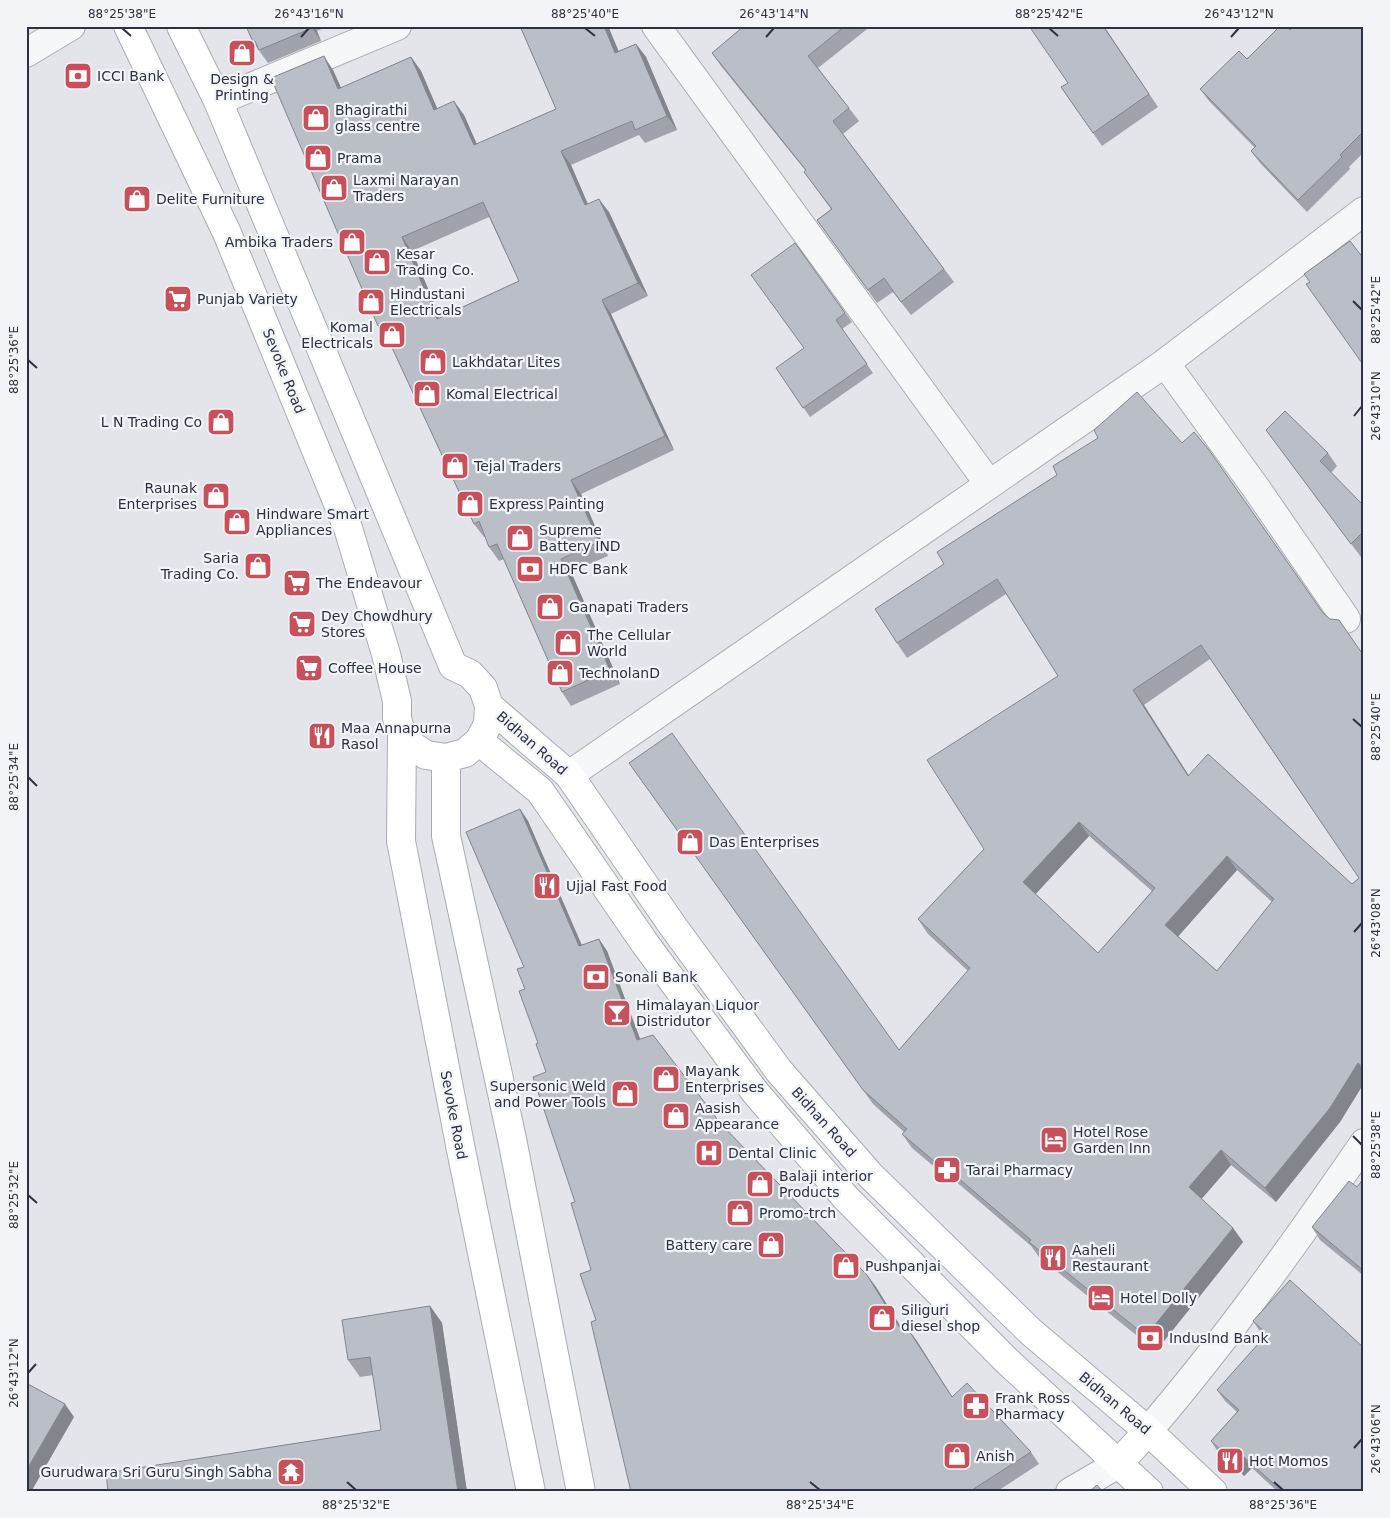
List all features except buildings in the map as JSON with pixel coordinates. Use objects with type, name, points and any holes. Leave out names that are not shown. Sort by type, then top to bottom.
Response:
[{"type":"main road","name":"Sevoke Road","points":[[128,26],[227,233],[348,528],[386,654],[397,701],[397,718],[402,735],[401,841],[531,1492]]},
{"type":"main road","points":[[181,26],[218,100],[453,666],[462,669],[477,680],[483,688],[489,706],[488,724],[479,741],[465,753],[446,758],[436,758],[426,755],[408,743],[402,735]]},
{"type":"main road","name":"Bidhan Road","points":[[489,706],[569,775],[672,925],[778,1071],[870,1175],[1017,1318],[1148,1431],[1212,1492]]},
{"type":"main road","points":[[479,741],[540,790],[646,945],[761,1099],[853,1206],[1006,1360],[1149,1492]]},
{"type":"main road","points":[[446,758],[446,836],[512,1139],[581,1492]]},
{"type":"main road","points":[[540,790],[569,775]]},
{"type":"main road","points":[[1118,1464],[1148,1431]]},
{"type":"street","points":[[26,53],[70,26]]},
{"type":"street","points":[[218,100],[397,26]]},
{"type":"street","points":[[656,26],[989,484]]},
{"type":"street","points":[[569,775],[1165,363],[1364,211]]},
{"type":"street","points":[[1165,363],[1256,488],[1346,619]]},
{"type":"street","points":[[1148,1431],[1186,1386],[1292,1247],[1364,1143]]},
{"type":"street","points":[[1070,1492],[1118,1464]]},
{"type":"place","name":"Design & Printing","points":[[242,53]]},
{"type":"place","name":"ICCI Bank","points":[[78,76]]},
{"type":"place","name":"Bhagirathi glass centre","points":[[316,118]]},
{"type":"place","name":"Prama","points":[[318,158]]},
{"type":"place","name":"Laxmi Narayan Traders","points":[[334,188]]},
{"type":"place","name":"Delite Furniture","points":[[137,199]]},
{"type":"place","name":"Ambika Traders","points":[[352,242]]},
{"type":"place","name":"Kesar Trading Co.","points":[[377,262]]},
{"type":"place","name":"Punjab Variety","points":[[178,299]]},
{"type":"place","name":"Hindustani Electricals","points":[[371,302]]},
{"type":"place","name":"Komal Electricals","points":[[392,335]]},
{"type":"place","name":"Lakhdatar Lites","points":[[433,362]]},
{"type":"place","name":"Komal Electrical","points":[[427,394]]},
{"type":"place","name":"L N Trading Co","points":[[221,422]]},
{"type":"place","name":"Tejal Traders","points":[[455,466]]},
{"type":"place","name":"Raunak Enterprises","points":[[216,496]]},
{"type":"place","name":"Express Painting","points":[[470,504]]},
{"type":"place","name":"Hindware Smart Appliances","points":[[237,522]]},
{"type":"place","name":"Supreme Battery IND","points":[[520,538]]},
{"type":"place","name":"Saria Trading Co.","points":[[258,566]]},
{"type":"place","name":"HDFC Bank","points":[[530,569]]},
{"type":"place","name":"The Endeavour","points":[[297,583]]},
{"type":"place","name":"Ganapati Traders","points":[[550,607]]},
{"type":"place","name":"Dey Chowdhury Stores","points":[[302,624]]},
{"type":"place","name":"The Cellular World","points":[[568,643]]},
{"type":"place","name":"Coffee House","points":[[309,668]]},
{"type":"place","name":"TechnolanD","points":[[560,673]]},
{"type":"place","name":"Maa Annapurna Rasol","points":[[322,736]]},
{"type":"place","name":"Das Enterprises","points":[[690,842]]},
{"type":"place","name":"Ujjal Fast Food","points":[[547,886]]},
{"type":"place","name":"Sonali Bank","points":[[596,977]]},
{"type":"place","name":"Himalayan Liquor Distridutor","points":[[617,1013]]},
{"type":"place","name":"Mayank Enterprises","points":[[666,1079]]},
{"type":"place","name":"Supersonic Weld and Power Tools","points":[[625,1094]]},
{"type":"place","name":"Aasish Appearance","points":[[676,1116]]},
{"type":"place","name":"Hotel Rose Garden Inn","points":[[1054,1140]]},
{"type":"place","name":"Dental Clinic","points":[[709,1153]]},
{"type":"place","name":"Tarai Pharmacy","points":[[947,1170]]},
{"type":"place","name":"Balaji interior Products","points":[[760,1184]]},
{"type":"place","name":"Promo-trch","points":[[740,1213]]},
{"type":"place","name":"Battery care","points":[[771,1245]]},
{"type":"place","name":"Aaheli Restaurant","points":[[1053,1258]]},
{"type":"place","name":"Pushpanjai","points":[[846,1266]]},
{"type":"place","name":"Hotel Dolly","points":[[1101,1298]]},
{"type":"place","name":"Siliguri diesel shop","points":[[882,1318]]},
{"type":"place","name":"IndusInd Bank","points":[[1150,1338]]},
{"type":"place","name":"Frank Ross Pharmacy","points":[[976,1406]]},
{"type":"place","name":"Anish","points":[[957,1456]]},
{"type":"place","name":"Hot Momos","points":[[1230,1461]]},
{"type":"place","name":"Gurudwara Sri Guru Singh Sabha","points":[[291,1472]]}]
